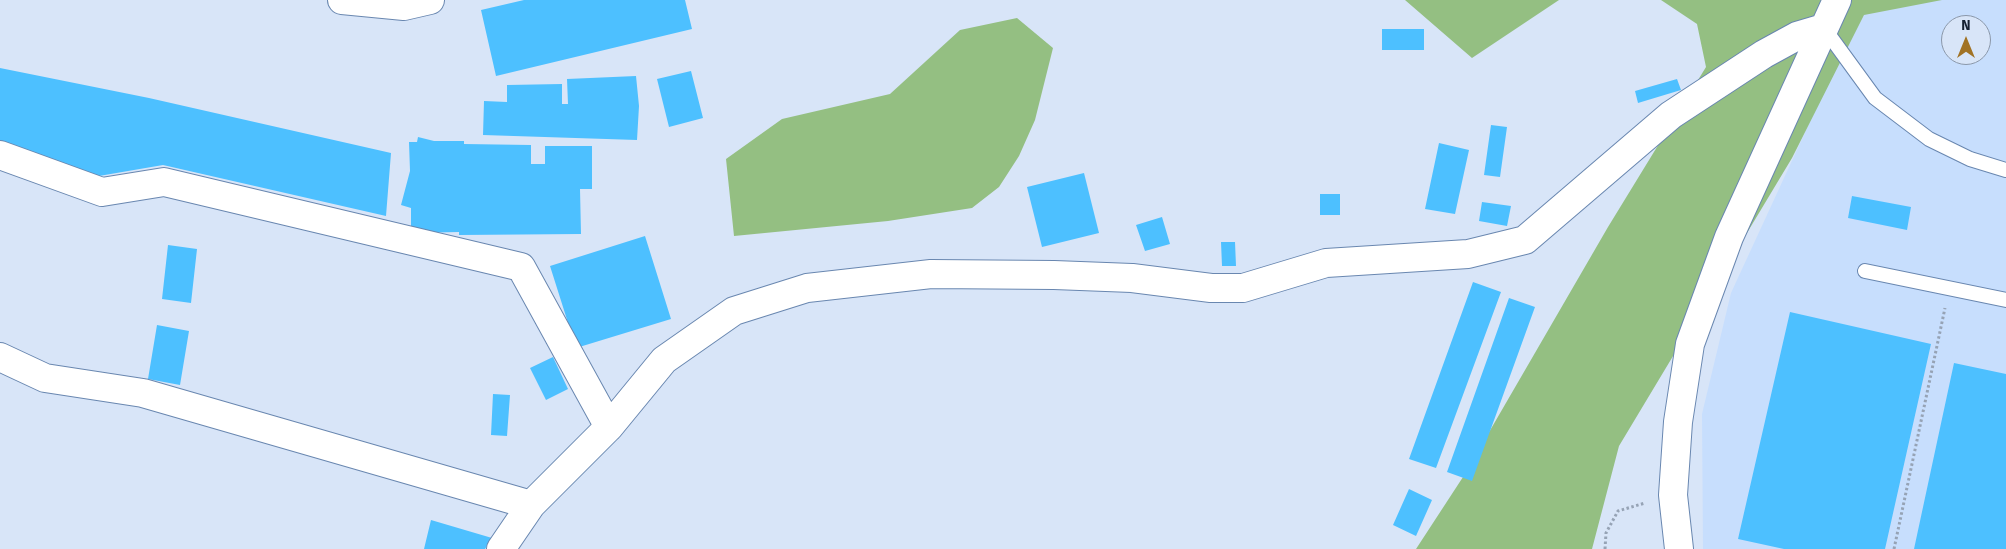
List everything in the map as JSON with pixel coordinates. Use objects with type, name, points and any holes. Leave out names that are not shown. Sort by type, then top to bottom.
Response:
[{"type":"street","points":[[342,0],[404,6],[430,0]]},
{"type":"street","points":[[1680,549],[1672,495],[1678,422],[1690,344],[1729,237],[1837,0]]},
{"type":"street","points":[[501,549],[532,505],[609,427],[664,360],[734,311],[807,288],[931,274],[1132,278],[1211,288],[1242,288],[1326,263],[1468,254],[1525,240],[1671,115],[1764,54],[1797,36],[1824,28]]},
{"type":"street","points":[[0,155],[102,192],[164,182],[521,267],[609,427]]},
{"type":"street","points":[[0,357],[45,378],[144,393],[532,505]]},
{"type":"lane","points":[[1824,28],[1875,98],[1929,139],[1970,159],[2006,170]]},
{"type":"lane","points":[[1865,271],[2006,300]]},
{"type":"path","points":[[1894,549],[1949,288]]},
{"type":"path","points":[[1605,549],[1606,533],[1618,511],[1672,495]]},
{"type":"shaded area","points":[[1866,0],[2006,0],[2006,549],[1703,549],[1702,414],[1731,293]]},
{"type":"green space","points":[[1405,0],[1559,0],[1472,58]]},
{"type":"green space","points":[[1661,0],[1942,0],[1864,15],[1792,158],[1619,446],[1592,549],[1416,549],[1463,477],[1608,227],[1706,67],[1697,24]]},
{"type":"green space","points":[[1017,18],[1053,48],[1035,120],[1019,156],[999,187],[972,208],[888,221],[734,236],[726,159],[782,119],[890,94],[960,30]]},
{"type":"building","points":[[524,0],[685,0],[692,29],[496,76],[481,10]]},
{"type":"building","points":[[1382,29],[1424,29],[1424,50],[1382,50]]},
{"type":"building","points":[[0,68],[149,98],[391,153],[386,216],[163,165],[99,176],[0,143]]},
{"type":"building","points":[[691,71],[703,118],[669,127],[657,79]]},
{"type":"building","points":[[636,76],[639,106],[637,140],[483,135],[484,101],[507,102],[507,85],[562,84],[562,104],[568,104],[567,79]]},
{"type":"building","points":[[1677,79],[1681,90],[1638,103],[1635,91]]},
{"type":"building","points":[[1491,125],[1507,127],[1500,177],[1484,175]]},
{"type":"building","points":[[418,137],[434,141],[464,141],[464,144],[531,145],[531,164],[545,164],[545,146],[592,146],[592,189],[580,189],[581,234],[459,235],[459,232],[411,233],[411,208],[401,205],[410,171],[409,142],[417,142]]},
{"type":"building","points":[[1439,143],[1469,150],[1455,214],[1425,209]]},
{"type":"building","points":[[1084,173],[1099,233],[1042,247],[1027,187]]},
{"type":"building","points":[[1320,194],[1340,194],[1340,215],[1320,215]]},
{"type":"building","points":[[1852,196],[1911,207],[1907,230],[1848,218]]},
{"type":"building","points":[[1482,202],[1511,206],[1507,226],[1479,221]]},
{"type":"building","points":[[1162,217],[1170,244],[1145,251],[1136,225]]},
{"type":"building","points":[[645,236],[671,319],[576,348],[550,266]]},
{"type":"building","points":[[1221,242],[1235,242],[1236,266],[1222,266]]},
{"type":"building","points":[[168,245],[197,249],[191,303],[162,299]]},
{"type":"building","points":[[1473,282],[1501,292],[1436,468],[1409,459]]},
{"type":"building","points":[[1509,298],[1535,307],[1472,481],[1447,472]]},
{"type":"building","points":[[1790,312],[1931,344],[1885,549],[1784,549],[1738,539]]},
{"type":"building","points":[[157,325],[189,331],[180,385],[148,379]]},
{"type":"building","points":[[553,357],[568,389],[546,400],[530,368]]},
{"type":"building","points":[[1954,363],[2006,374],[2006,549],[1914,549]]},
{"type":"building","points":[[493,394],[510,395],[507,436],[491,435]]},
{"type":"building","points":[[1409,489],[1432,500],[1416,536],[1393,525]]},
{"type":"building","points":[[431,520],[492,538],[485,549],[424,549]]}]
